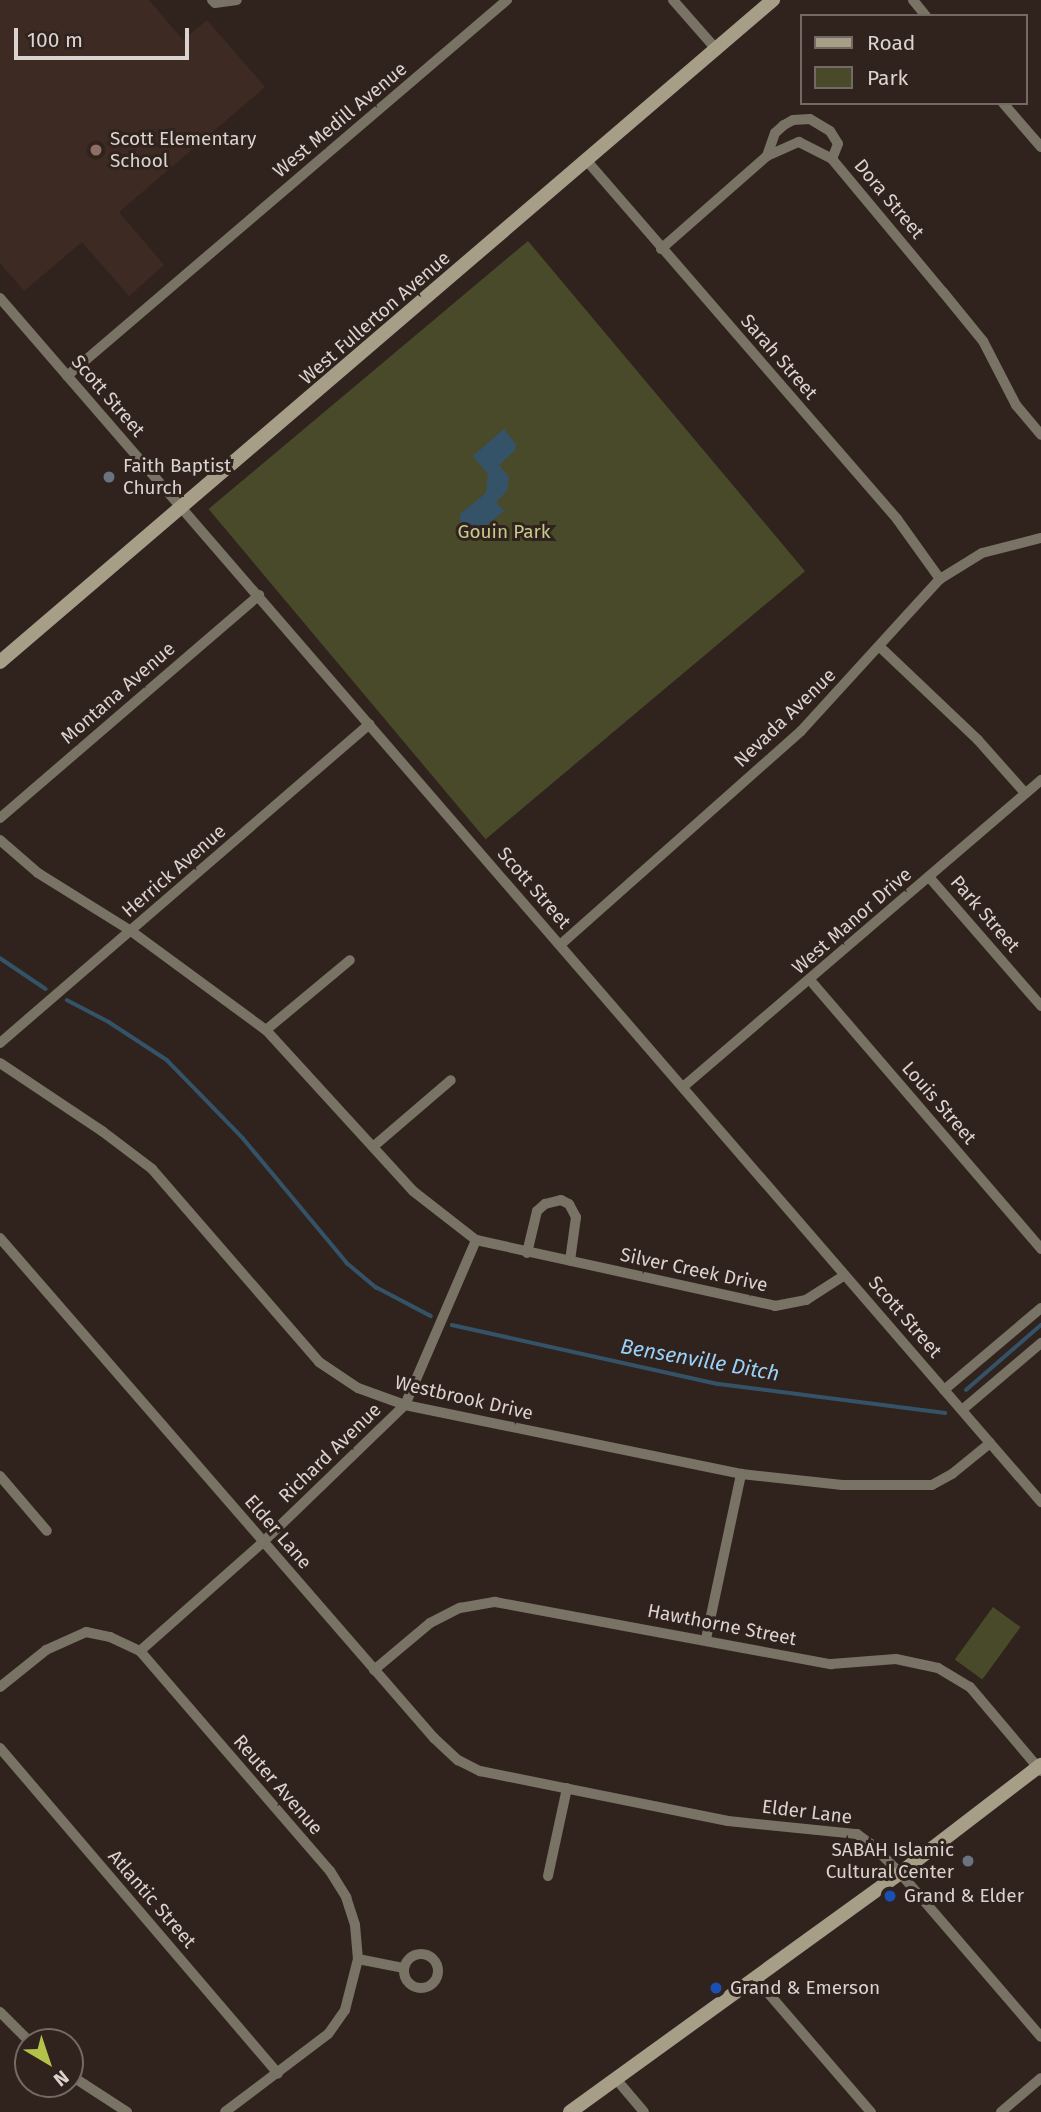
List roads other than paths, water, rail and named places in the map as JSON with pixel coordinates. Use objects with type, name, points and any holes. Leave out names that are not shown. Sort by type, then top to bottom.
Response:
[{"type":"street","points":[[214,2],[237,0]]},
{"type":"street","name":"West Medill Avenue","points":[[67,376],[507,0]]},
{"type":"street","points":[[673,0],[717,50]]},
{"type":"street","name":"West Fullerton Avenue","points":[[2,657],[183,508],[773,0]]},
{"type":"street","points":[[913,0],[924,14]]},
{"type":"street","points":[[1005,105],[1041,147]]},
{"type":"street","points":[[767,156],[775,133],[783,125],[793,120],[810,119],[830,131],[838,144],[832,159]]},
{"type":"street","name":"Dora Street","points":[[661,249],[767,156],[799,142],[832,159],[983,341],[1016,405],[1041,435]]},
{"type":"street","name":"Sarah Street","points":[[587,161],[897,519],[940,579]]},
{"type":"street","name":"Scott Street","points":[[0,298],[1041,1502]]},
{"type":"street","name":"Nevada Avenue","points":[[560,945],[801,731],[940,579],[982,553],[1005,544],[1041,538]]},
{"type":"street","name":"Montana Avenue","points":[[0,818],[259,595]]},
{"type":"street","points":[[880,647],[978,740],[1025,793]]},
{"type":"street","name":"Herrick Avenue","points":[[0,1043],[369,724]]},
{"type":"street","name":"West Manor Drive","points":[[683,1087],[1041,780]]},
{"type":"street","name":"Silver Creek Drive","points":[[0,840],[38,873],[131,931],[266,1030],[429,1206],[476,1240],[775,1306],[806,1300],[845,1275]]},
{"type":"street","name":"Park Street","points":[[929,877],[1041,1006]]},
{"type":"street","points":[[266,1030],[349,960]]},
{"type":"street","name":"Louis Street","points":[[810,980],[1041,1249]]},
{"type":"street","name":"Westbrook Drive","points":[[0,1063],[102,1131],[152,1169],[319,1362],[358,1388],[405,1405],[741,1475],[842,1485],[925,1486],[941,1481],[990,1443]]},
{"type":"street","points":[[374,1146],[451,1080]]},
{"type":"street","points":[[527,1252],[537,1212],[545,1204],[561,1200],[569,1203],[576,1217],[570,1261]]},
{"type":"street","name":"Elder Lane","points":[[0,1238],[374,1670],[457,1760],[480,1771],[728,1821],[857,1834],[872,1844],[900,1873],[1041,2037]]},
{"type":"street","name":"Richard Avenue","points":[[140,1651],[263,1542],[405,1405],[476,1240]]},
{"type":"street","points":[[944,1390],[1041,1308]]},
{"type":"street","points":[[962,1410],[1041,1343]]},
{"type":"street","points":[[706,1639],[741,1475]]},
{"type":"street","points":[[0,1476],[47,1531]]},
{"type":"street","name":"Hawthorne Street","points":[[374,1670],[430,1623],[460,1608],[495,1602],[831,1664],[896,1659],[938,1668],[970,1687],[1040,1768]]},
{"type":"street","points":[[0,1688],[46,1650],[86,1632],[110,1637],[140,1651]]},
{"type":"street","name":"Reuter Avenue","points":[[140,1651],[330,1871],[346,1897],[355,1925],[358,1959],[345,2010],[328,2034],[225,2112]]},
{"type":"street","name":"Atlantic Street","points":[[0,1748],[278,2073]]},
{"type":"street","points":[[570,2112],[756,1979],[1040,1768]]},
{"type":"street","points":[[548,1876],[567,1788]]},
{"type":"street","points":[[358,1959],[404,1968]]},
{"type":"street","points":[[756,1979],[871,2112]]},
{"type":"street","points":[[0,2012],[16,2028]]},
{"type":"street","points":[[1001,2112],[1041,2078]]},
{"type":"street","points":[[616,2079],[644,2112]]},
{"type":"street","points":[[84,2085],[127,2112]]},
{"type":"water","points":[[504,429],[516,444],[515,450],[499,465],[509,477],[507,491],[496,502],[504,511],[472,536],[460,521],[460,514],[486,493],[488,474],[473,456]]},
{"type":"waterway","points":[[0,958],[46,989]]},
{"type":"waterway","name":"Bensenville Ditch","points":[[67,1000],[109,1022],[167,1060],[243,1138],[347,1263],[376,1287],[431,1316]]},
{"type":"waterway","name":"Bensenville Ditch","points":[[452,1325],[719,1384],[945,1413]]},
{"type":"waterway","name":"Bensenville Ditch","points":[[966,1390],[1041,1325]]},
{"type":"place","name":"Scott Elementary School","points":[[96,150]]},
{"type":"place","name":"Faith Baptist Church","points":[[109,477]]},
{"type":"place","name":"SABAH Islamic Cultural Center","points":[[968,1861]]},
{"type":"place","name":"Grand & Elder","points":[[890,1896]]},
{"type":"place","name":"Grand & Emerson","points":[[716,1988]]},
{"type":"park label","name":"Gouin Park","points":[[504,532]]}]
